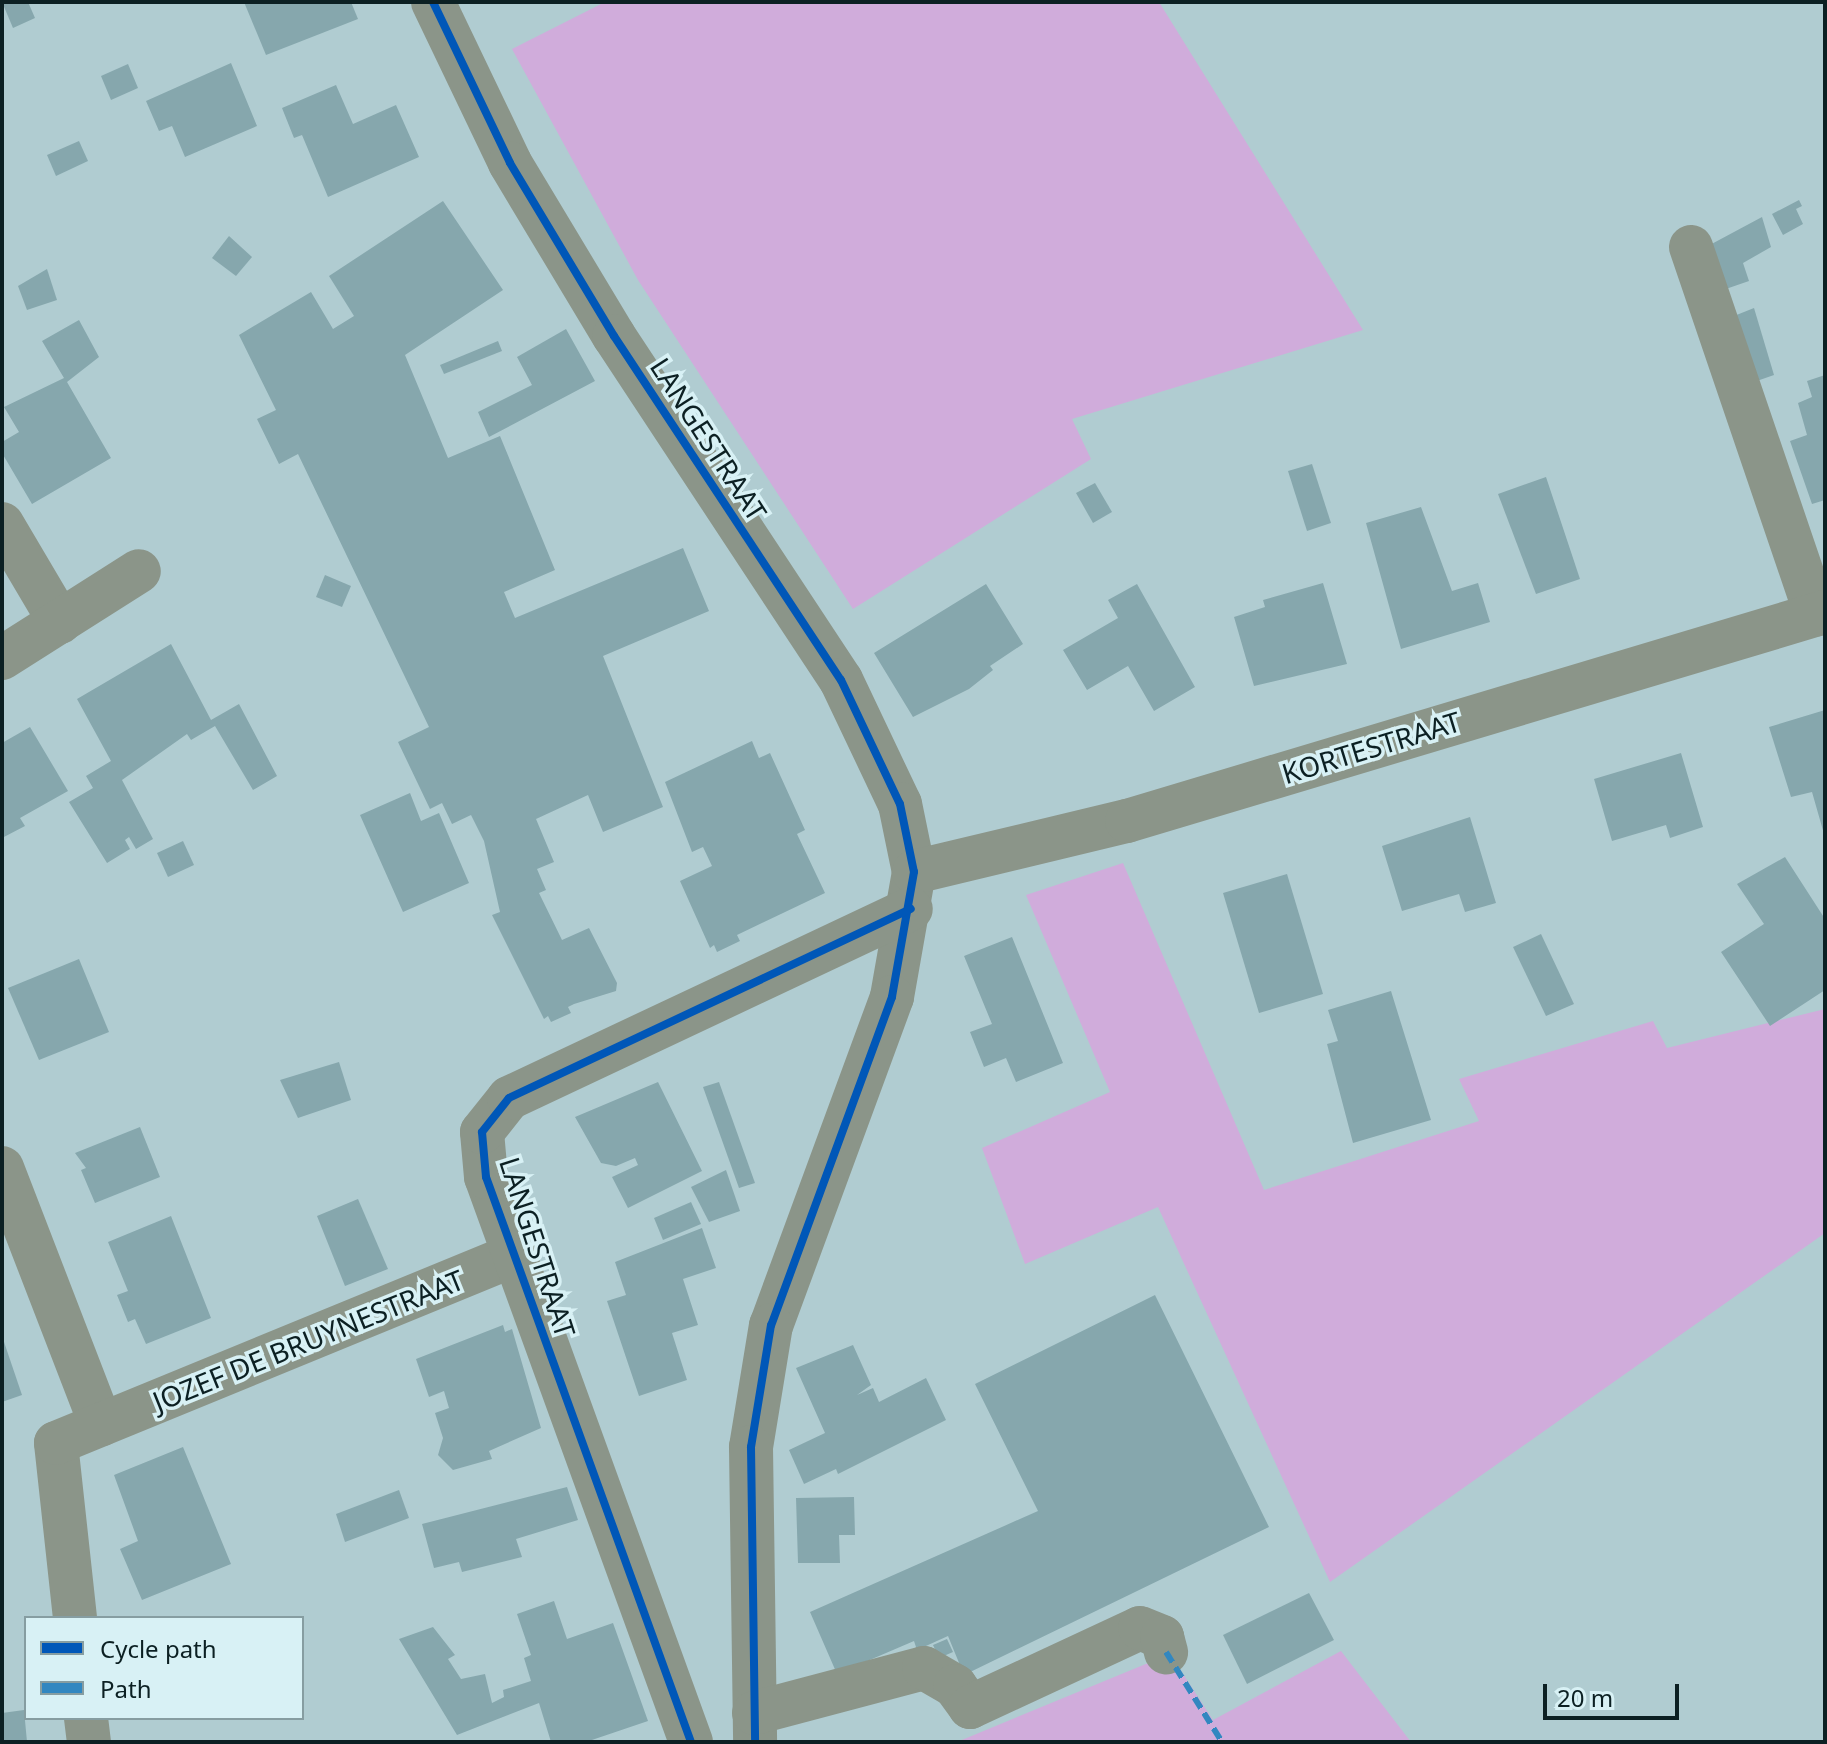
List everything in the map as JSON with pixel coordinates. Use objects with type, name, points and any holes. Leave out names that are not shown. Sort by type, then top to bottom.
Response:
[{"type":"street","name":"LANGESTRAAT","points":[[433,2],[510,163],[614,336],[841,680],[900,804],[913,891],[892,997],[771,1325],[751,1447],[755,1728]]},
{"type":"street","points":[[1691,247],[1820,613]]},
{"type":"street","points":[[2,524],[60,622]]},
{"type":"street","points":[[2,658],[139,571]]},
{"type":"street","name":"KORTESTRAAT","points":[[913,891],[1127,821],[1820,613]]},
{"type":"street","name":"LANGESTRAAT","points":[[691,1742],[486,1177],[482,1132],[509,1098],[913,891]]},
{"type":"street","points":[[2,1168],[101,1425]]},
{"type":"street","name":"JOZEF DE BRUYNESTRAAT","points":[[75,1616],[56,1443],[514,1255]]},
{"type":"street","points":[[755,1728],[924,1668],[955,1686],[970,1707],[1140,1628],[1162,1637],[1166,1652]]},
{"type":"street","points":[[86,1720],[89,1742]]},
{"type":"shaded area","points":[[605,2],[1159,2],[1363,330],[1072,419],[1091,459],[853,609],[638,280],[512,49]]},
{"type":"shaded area","points":[[1123,863],[1264,1190],[1479,1121],[1459,1079],[1653,1021],[1667,1048],[1825,1009],[1825,1233],[1330,1582],[1158,1207],[1025,1264],[982,1148],[1110,1092],[1026,895]]},
{"type":"shaded area","points":[[1341,1651],[1411,1742],[957,1742],[1170,1654],[1213,1720]]},
{"type":"building","points":[[2,2],[28,2],[35,18],[13,28]]},
{"type":"building","points":[[244,2],[351,2],[358,19],[266,55]]},
{"type":"building","points":[[231,63],[257,126],[185,157],[172,126],[159,131],[146,101]]},
{"type":"building","points":[[128,64],[138,88],[111,100],[101,76]]},
{"type":"building","points":[[336,85],[353,124],[396,105],[419,157],[328,197],[302,135],[294,138],[282,108]]},
{"type":"building","points":[[79,141],[88,161],[56,176],[47,155]]},
{"type":"building","points":[[1799,200],[1802,206],[1796,209],[1803,224],[1783,235],[1772,214]]},
{"type":"building","points":[[443,201],[503,290],[405,355],[448,458],[500,436],[555,570],[504,592],[515,618],[683,548],[709,611],[603,656],[663,807],[603,832],[588,795],[536,819],[554,862],[537,869],[546,890],[539,893],[562,940],[589,928],[617,983],[616,991],[574,1004],[568,1007],[571,1013],[551,1022],[548,1016],[544,1019],[492,915],[500,912],[484,841],[471,815],[452,824],[442,803],[430,809],[398,742],[429,727],[298,454],[279,464],[257,419],[276,410],[239,335],[311,292],[333,329],[354,316],[329,276]]},
{"type":"building","points":[[1762,217],[1771,247],[1743,263],[1749,281],[1720,291],[1706,247]]},
{"type":"building","points":[[229,236],[252,257],[236,276],[212,258]]},
{"type":"building","points":[[47,269],[57,300],[27,310],[18,286]]},
{"type":"building","points":[[1754,308],[1774,375],[1751,383],[1729,318]]},
{"type":"building","points":[[79,320],[99,357],[67,382],[111,458],[32,504],[2,453],[2,442],[19,432],[4,407],[64,378],[42,341]]},
{"type":"building","points":[[566,329],[595,381],[489,437],[478,412],[532,385],[517,357]]},
{"type":"building","points":[[498,341],[502,351],[444,374],[440,365]]},
{"type":"building","points":[[1825,375],[1825,500],[1812,504],[1790,441],[1807,435],[1798,403],[1812,397],[1807,381]]},
{"type":"building","points":[[1312,464],[1331,523],[1307,531],[1288,471]]},
{"type":"building","points":[[1546,477],[1580,579],[1536,594],[1498,494]]},
{"type":"building","points":[[1095,483],[1112,512],[1093,523],[1076,493]]},
{"type":"building","points":[[1421,507],[1452,591],[1478,583],[1490,622],[1401,649],[1366,523]]},
{"type":"building","points":[[325,575],[351,586],[342,607],[316,597]]},
{"type":"building","points":[[1323,583],[1347,664],[1254,686],[1234,617],[1265,607],[1263,600]]},
{"type":"building","points":[[986,584],[1023,644],[990,666],[993,670],[969,689],[913,717],[874,653]]},
{"type":"building","points":[[1137,584],[1195,687],[1154,711],[1128,666],[1087,690],[1063,650],[1118,618],[1108,600]]},
{"type":"building","points":[[171,644],[211,720],[239,704],[277,776],[253,790],[215,726],[191,740],[187,734],[122,780],[153,839],[136,849],[129,837],[125,840],[130,849],[107,863],[69,802],[93,788],[86,776],[111,761],[77,699]]},
{"type":"building","points":[[1825,710],[1824,834],[1812,792],[1791,797],[1769,727]]},
{"type":"building","points":[[30,727],[68,791],[20,818],[25,826],[2,838],[2,743]]},
{"type":"building","points":[[752,741],[759,758],[770,753],[805,830],[797,834],[825,893],[737,935],[740,941],[717,952],[714,945],[710,948],[680,881],[712,866],[703,847],[692,852],[665,782]]},
{"type":"building","points":[[1681,753],[1703,827],[1670,838],[1666,825],[1612,841],[1594,779]]},
{"type":"building","points":[[410,793],[421,821],[439,813],[469,883],[403,912],[360,815]]},
{"type":"building","points":[[1470,817],[1496,903],[1465,912],[1459,894],[1402,911],[1382,846]]},
{"type":"building","points":[[183,841],[194,865],[168,877],[157,853]]},
{"type":"building","points":[[1785,857],[1825,919],[1825,990],[1770,1026],[1721,952],[1764,924],[1737,884]]},
{"type":"building","points":[[1287,874],[1323,994],[1259,1013],[1223,893]]},
{"type":"building","points":[[1541,934],[1574,1004],[1546,1016],[1513,947]]},
{"type":"building","points":[[1012,937],[1063,1063],[1016,1082],[1006,1058],[984,1067],[970,1032],[992,1024],[964,956]]},
{"type":"building","points":[[79,959],[109,1032],[39,1060],[8,988]]},
{"type":"building","points":[[1391,991],[1431,1120],[1353,1143],[1327,1044],[1338,1041],[1328,1010]]},
{"type":"building","points":[[339,1062],[351,1100],[298,1118],[280,1080]]},
{"type":"building","points":[[658,1082],[702,1171],[628,1208],[612,1177],[638,1165],[635,1158],[616,1166],[601,1163],[575,1117]]},
{"type":"building","points":[[719,1082],[755,1183],[739,1188],[703,1087]]},
{"type":"building","points":[[140,1127],[160,1177],[95,1203],[81,1170],[86,1168],[75,1153]]},
{"type":"building","points":[[726,1170],[740,1211],[709,1222],[691,1187]]},
{"type":"building","points":[[358,1199],[388,1269],[345,1286],[317,1216]]},
{"type":"building","points":[[691,1202],[701,1224],[663,1240],[654,1218]]},
{"type":"building","points":[[171,1216],[211,1318],[146,1344],[135,1319],[128,1322],[117,1295],[128,1291],[108,1242]]},
{"type":"building","points":[[702,1228],[716,1268],[683,1279],[698,1325],[672,1333],[687,1380],[639,1396],[607,1301],[626,1295],[615,1262]]},
{"type":"building","points":[[1155,1295],[1269,1527],[964,1675],[948,1636],[917,1650],[914,1641],[837,1674],[810,1612],[1038,1511],[975,1384]]},
{"type":"building","points":[[503,1325],[505,1332],[512,1329],[541,1428],[489,1451],[492,1459],[453,1470],[438,1455],[443,1438],[435,1413],[449,1408],[444,1391],[429,1397],[416,1359]]},
{"type":"building","points":[[2,1336],[22,1395],[2,1402]]},
{"type":"building","points":[[853,1345],[871,1385],[857,1395],[873,1388],[879,1402],[926,1378],[946,1420],[838,1474],[836,1469],[804,1484],[789,1450],[825,1433],[796,1368]]},
{"type":"building","points":[[183,1447],[231,1564],[142,1600],[120,1549],[138,1541],[114,1475]]},
{"type":"building","points":[[567,1487],[578,1520],[516,1539],[522,1557],[462,1572],[459,1562],[434,1568],[422,1524]]},
{"type":"building","points":[[399,1490],[409,1518],[345,1542],[336,1514]]},
{"type":"building","points":[[854,1497],[855,1535],[839,1535],[840,1563],[798,1563],[796,1498]]},
{"type":"building","points":[[1309,1593],[1334,1640],[1247,1684],[1223,1635]]},
{"type":"building","points":[[554,1601],[567,1639],[613,1623],[648,1721],[586,1742],[551,1742],[539,1703],[457,1735],[399,1639],[433,1627],[455,1655],[448,1659],[461,1679],[485,1674],[492,1703],[504,1697],[503,1690],[531,1681],[524,1658],[531,1655],[517,1614]]},
{"type":"building","points":[[947,1639],[953,1652],[939,1658],[933,1645]]},
{"type":"building","points":[[24,1710],[27,1742],[2,1742],[2,1713]]},
{"type":"marked path","points":[[1166,1652],[1222,1742]]},
{"type":"cycle path","points":[[433,2],[510,163],[614,336],[841,680],[900,804],[914,872],[892,997],[771,1325],[751,1447],[755,1742]]},
{"type":"cycle path","points":[[691,1742],[486,1177],[482,1132],[509,1098],[911,909]]}]
